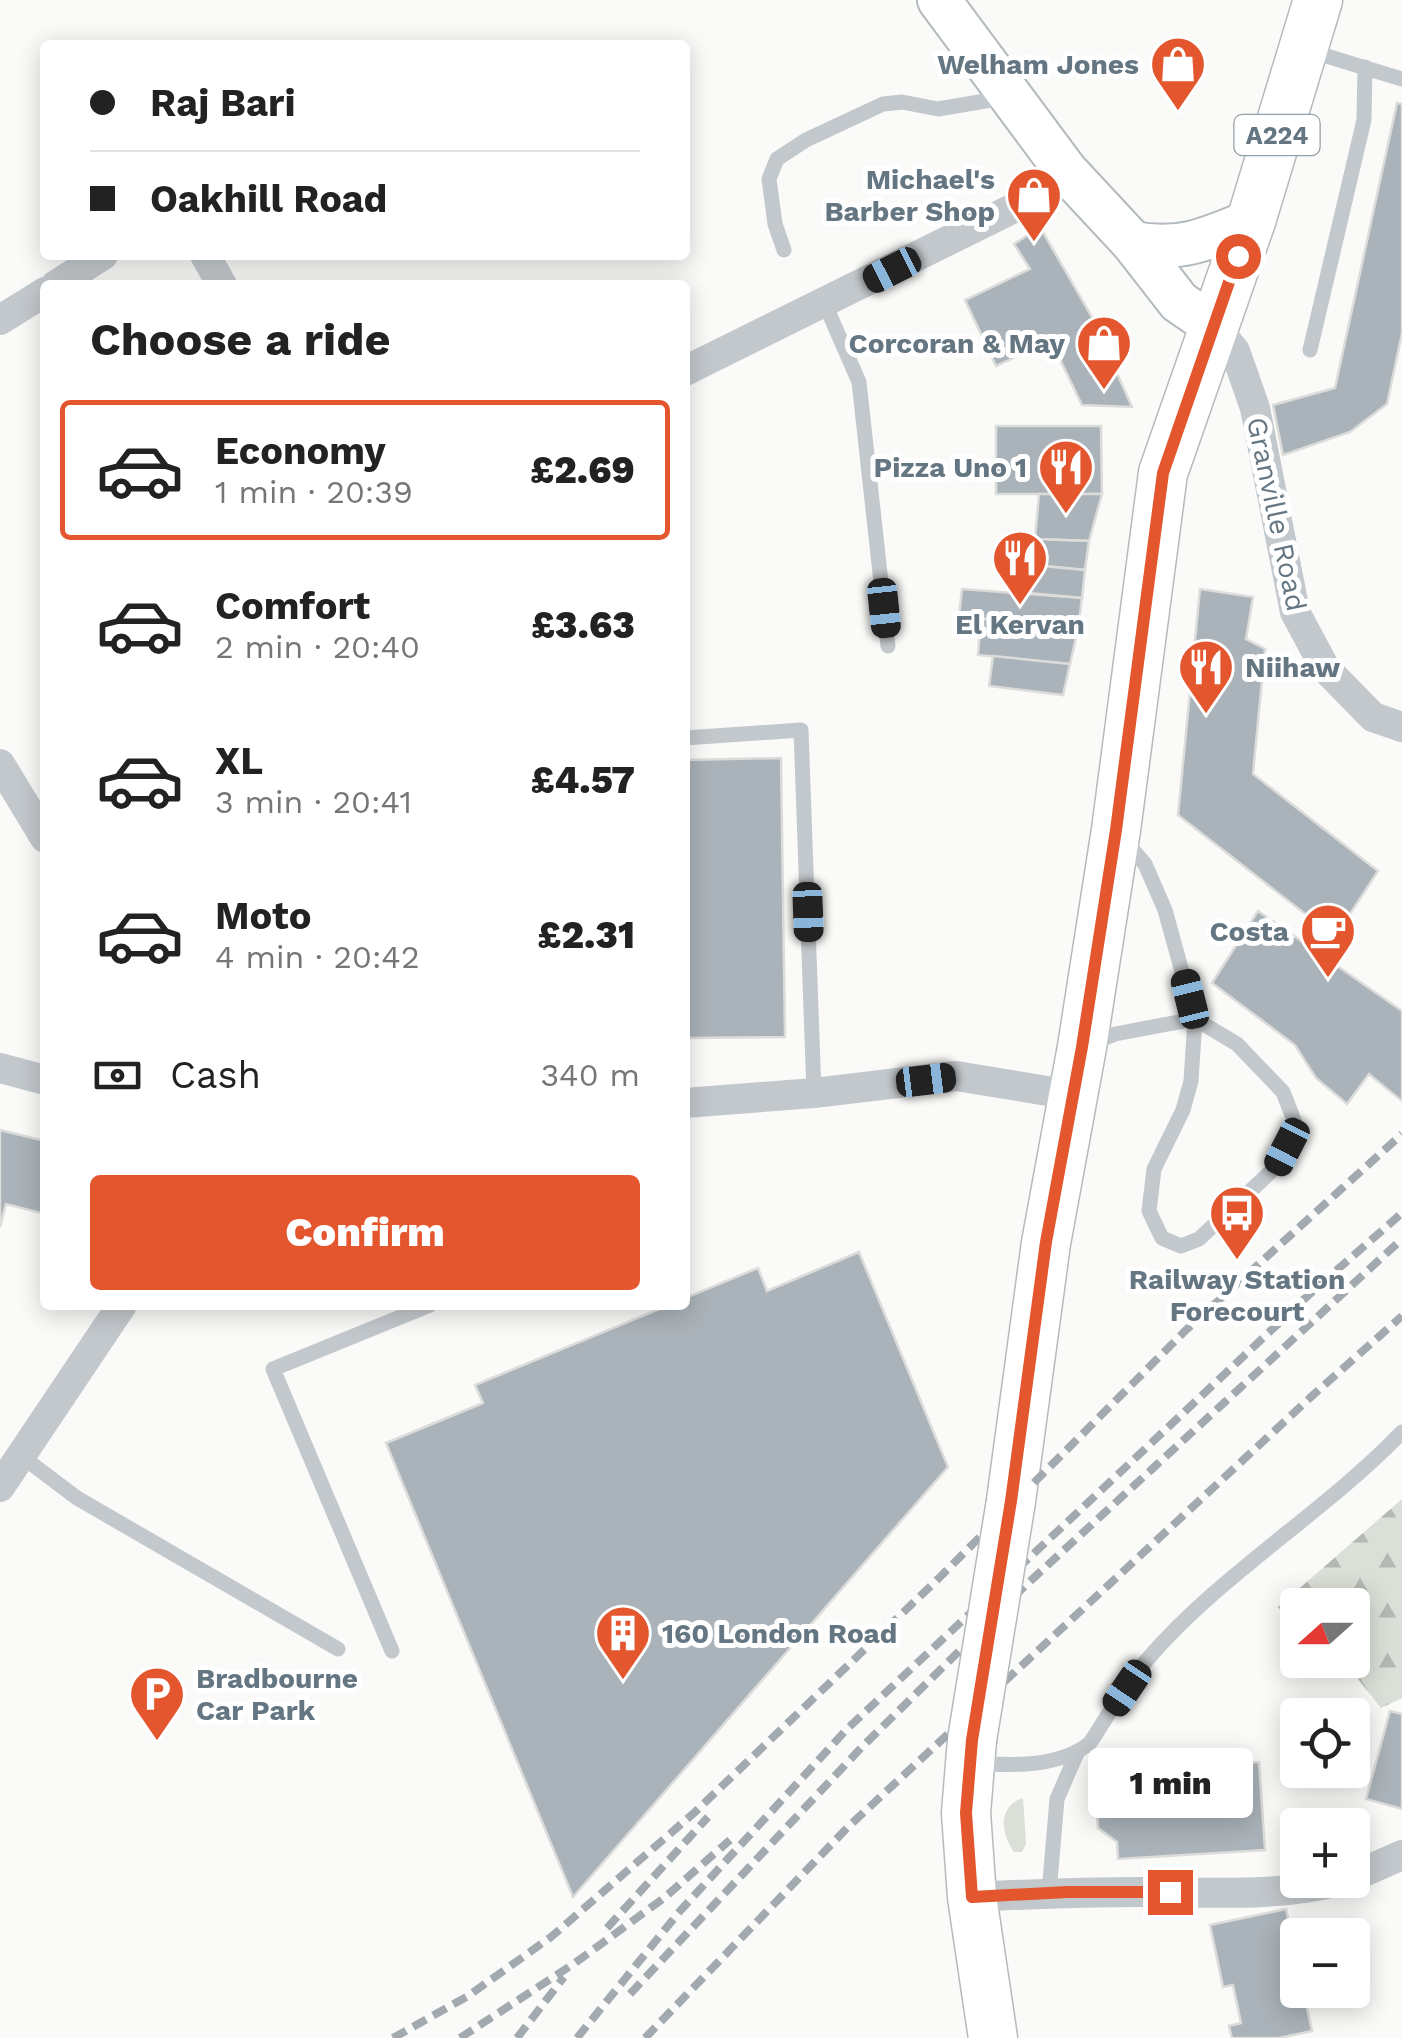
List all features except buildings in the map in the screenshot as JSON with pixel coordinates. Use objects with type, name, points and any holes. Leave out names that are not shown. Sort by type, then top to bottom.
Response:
[{"type":"main road","points":[[939,0],[1066,171],[1134,244],[1179,302],[1214,326]]},
{"type":"main road","name":"A224","points":[[993,2038],[972,1897],[966,1813],[971,1751],[1011,1501],[1046,1242],[1116,830],[1163,473],[1250,221],[1318,0]]},
{"type":"main road","points":[[1134,244],[1163,249],[1204,241],[1250,221]]},
{"type":"street","points":[[690,368],[1028,201],[1066,171]]},
{"type":"street","points":[[64,280],[95,260]]},
{"type":"street","points":[[0,320],[40,295]]},
{"type":"street","name":"Granville Road","points":[[1214,326],[1234,351],[1255,408],[1295,612],[1325,668],[1373,716],[1402,727]]},
{"type":"street","points":[[0,764],[40,830]]},
{"type":"street","points":[[0,1068],[40,1079]]},
{"type":"street","points":[[690,1104],[956,1076],[1072,1095]]},
{"type":"street","points":[[0,1488],[119,1310]]},
{"type":"street","points":[[1370,1869],[1402,1856]]},
{"type":"street","points":[[972,1897],[1280,1889]]},
{"type":"lane","points":[[1303,49],[1402,79]]},
{"type":"lane","points":[[1310,350],[1364,120],[1364,67]]},
{"type":"lane","points":[[784,250],[775,224],[769,180],[776,159],[806,140],[883,104],[902,102],[938,108],[1009,97]]},
{"type":"lane","points":[[824,304],[859,382],[888,646]]},
{"type":"lane","points":[[690,738],[801,730],[814,1093]]},
{"type":"lane","points":[[1082,1047],[1115,1034],[1195,1019],[1237,1044],[1283,1092],[1297,1128],[1278,1166],[1199,1239],[1181,1246],[1162,1238],[1148,1211],[1154,1168],[1183,1110],[1191,1080],[1195,1019],[1165,910],[1145,864],[1116,830]]},
{"type":"lane","points":[[392,1651],[273,1369],[418,1310]]},
{"type":"lane","points":[[1049,1893],[1057,1799],[1077,1753],[1090,1742],[1146,1661],[1212,1596],[1336,1494],[1402,1432]]},
{"type":"lane","points":[[20,1455],[77,1498],[338,1649]]},
{"type":"lane","points":[[971,1751],[1009,1766],[1077,1753]]},
{"type":"green space","points":[[1402,1499],[1402,1698],[1381,1708],[1357,1678],[1370,1678],[1370,1588],[1300,1588]]},
{"type":"green space","points":[[1023,1798],[1026,1844],[1022,1852],[1014,1852],[1004,1829],[1005,1814]]},
{"type":"railway","points":[[393,2038],[468,1996],[551,1937],[695,1812],[938,1579],[1186,1330],[1402,1134]]},
{"type":"railway","points":[[577,2038],[680,1911],[847,1729],[1314,1290],[1402,1213]]},
{"type":"railway","points":[[630,1994],[862,1747],[1026,1585],[1402,1239]]},
{"type":"railway","points":[[645,2038],[849,1826],[1402,1316]]},
{"type":"railway","points":[[607,1928],[708,1817]]},
{"type":"railway","points":[[460,2038],[575,1963],[664,1898],[730,1840]]},
{"type":"railway","points":[[517,2038],[564,1977]]},
{"type":"place","name":"Welham Jones","points":[[1178,113]]},
{"type":"place","name":"Michael's Barber Shop","points":[[1034,244]]},
{"type":"place","name":"Corcoran & May","points":[[1104,392]]},
{"type":"place","name":"Pizza Uno 1","points":[[1066,516]]},
{"type":"place","name":"El Kervan","points":[[1020,607]]},
{"type":"place","name":"Niihaw","points":[[1206,716]]},
{"type":"place","name":"Costa","points":[[1328,980]]},
{"type":"place","name":"Railway Station Forecourt","points":[[1237,1262]]},
{"type":"place","name":"160 London Road","points":[[623,1682]]},
{"type":"place","name":"Bradbourne Car Park","points":[[157,1743]]},
{"type":"route","points":[[1170,1892],[972,1897],[966,1813],[972,1740],[1011,1501],[1046,1242],[1116,830],[1163,473],[1238,256]]}]
